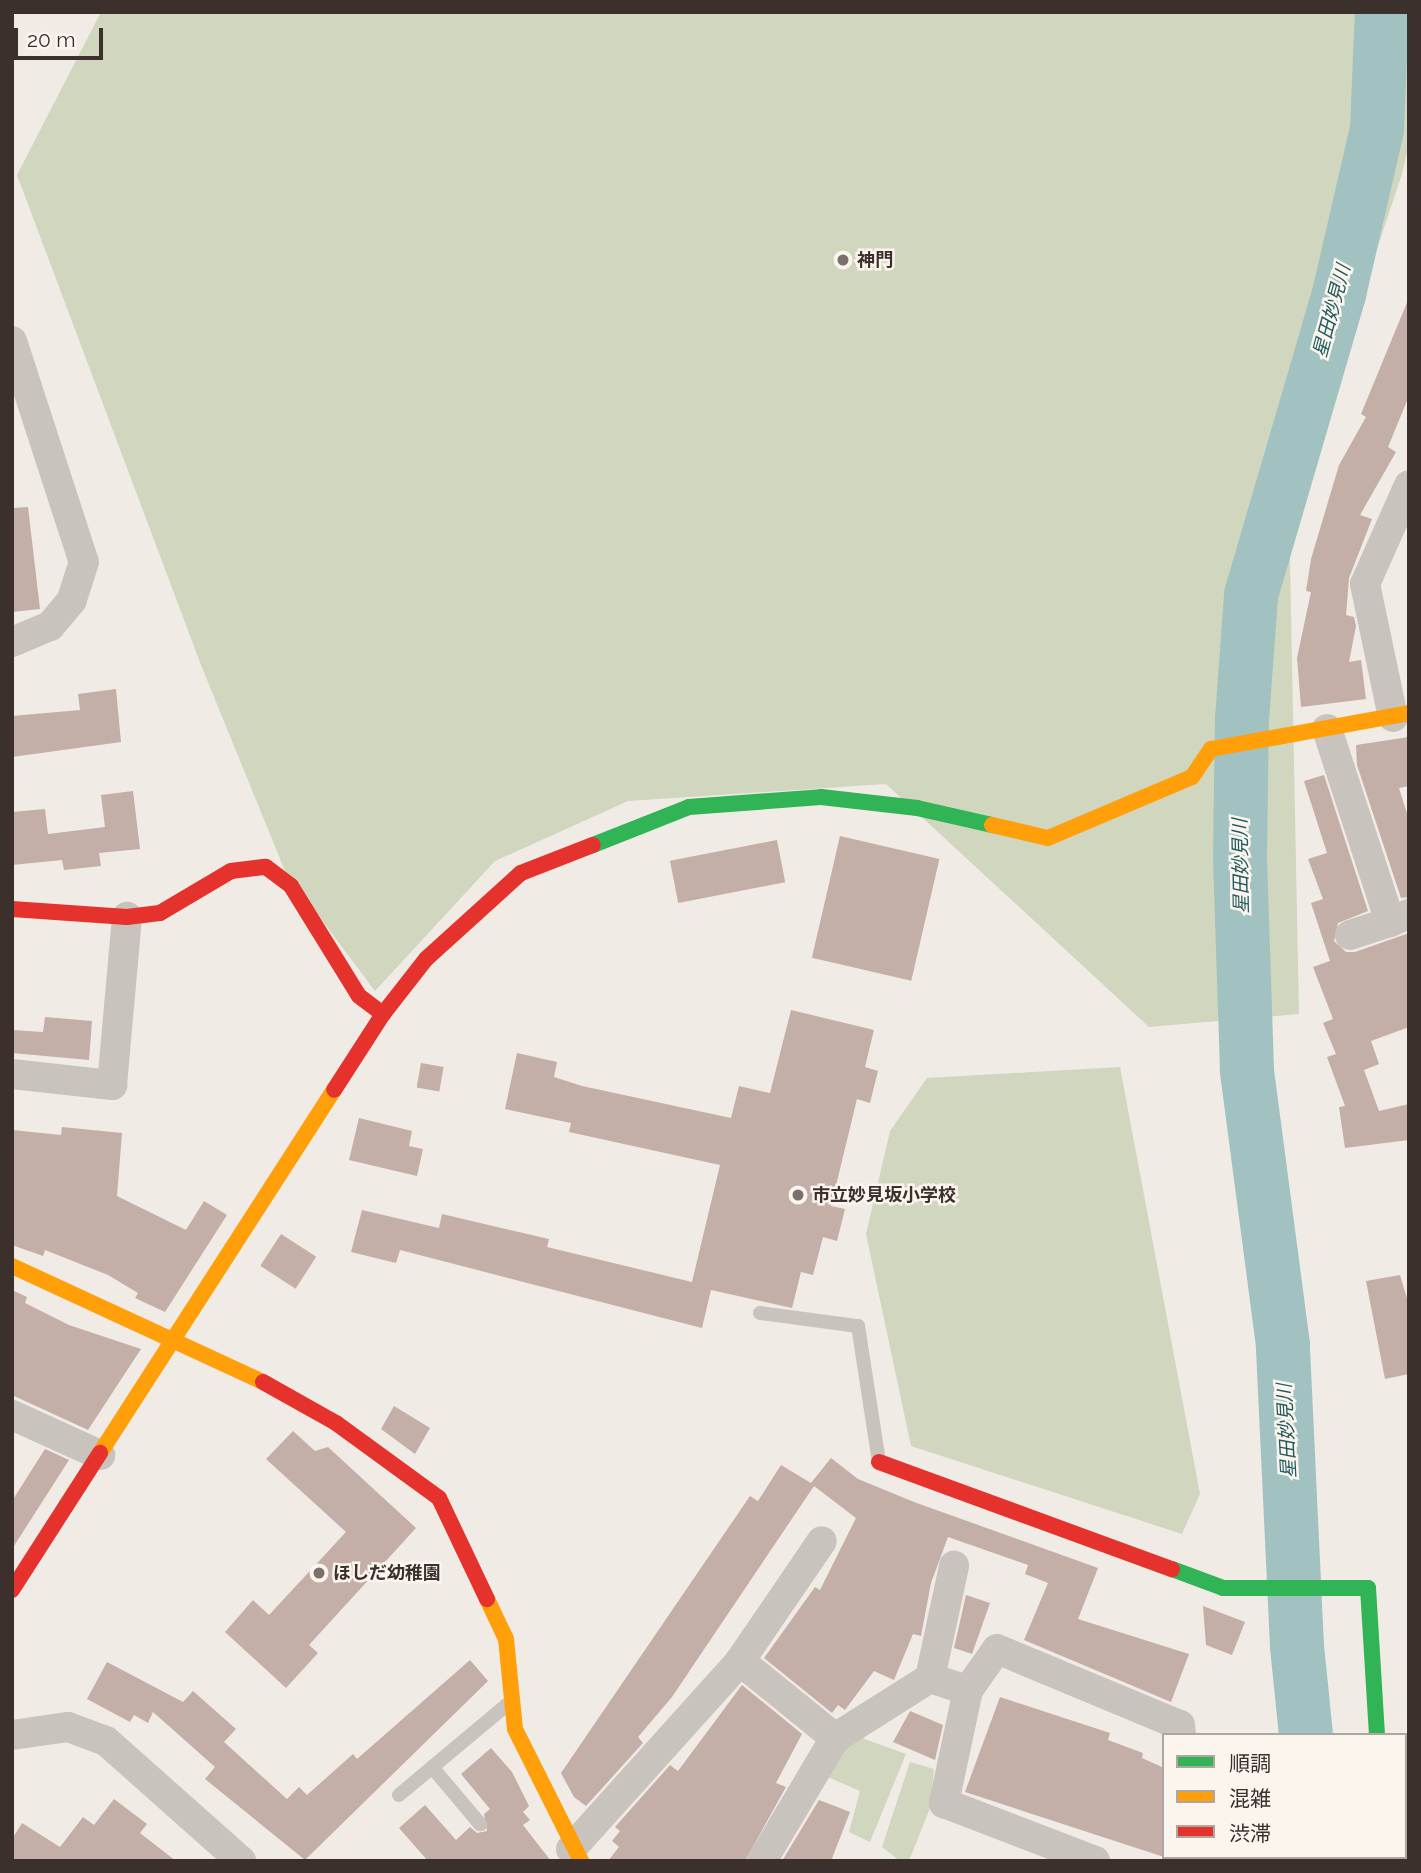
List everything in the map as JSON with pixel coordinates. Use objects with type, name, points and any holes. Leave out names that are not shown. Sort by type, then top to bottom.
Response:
[{"type":"street","points":[[12,341],[19,386],[85,562],[72,600],[50,626],[12,642]]},
{"type":"street","points":[[12,1590],[383,1014],[426,959],[521,873],[689,807],[821,797],[917,808],[1048,838],[1192,777],[1211,748],[1401,715],[1365,584],[1409,485]]},
{"type":"street","points":[[1327,729],[1399,918],[1350,935]]},
{"type":"street","points":[[12,909],[127,917],[160,913],[231,871],[266,867],[291,886],[359,996],[383,1014]]},
{"type":"street","points":[[12,1074],[112,1085],[127,917]]},
{"type":"street","points":[[12,1266],[239,1369],[336,1423],[439,1498],[506,1639],[515,1728],[576,1855],[740,1661],[822,1541]]},
{"type":"street","points":[[17,1427],[100,1455]]},
{"type":"street","points":[[880,1462],[1223,1588],[1368,1588],[1377,1733]]},
{"type":"street","points":[[762,1861],[835,1738],[930,1678],[954,1566]]},
{"type":"street","points":[[1095,1861],[944,1803],[968,1690],[997,1649],[1180,1725],[1181,1733]]},
{"type":"street","points":[[740,1661],[835,1738]]},
{"type":"street","points":[[930,1678],[968,1690]]},
{"type":"street","points":[[12,1735],[68,1727],[106,1741],[241,1861]]},
{"type":"lane","points":[[760,1313],[858,1326],[880,1462]]},
{"type":"lane","points":[[399,1795],[512,1700]]},
{"type":"lane","points":[[432,1767],[480,1824]]},
{"type":"green space","points":[[101,12],[1406,12],[1409,144],[1402,174],[1289,512],[1299,1014],[1149,1027],[886,784],[628,801],[495,861],[375,991],[285,871],[201,665],[17,175]]},
{"type":"green space","points":[[1120,1067],[1200,1494],[1182,1534],[911,1446],[866,1234],[890,1131],[927,1078]]},
{"type":"green space","points":[[862,1738],[906,1754],[870,1842],[849,1832],[860,1791],[823,1775],[836,1752]]},
{"type":"green space","points":[[910,1762],[934,1769],[930,1808],[909,1861],[900,1861],[882,1847]]},
{"type":"building","points":[[1408,300],[1409,396],[1388,447],[1396,452],[1360,515],[1372,519],[1349,578],[1346,615],[1354,617],[1356,626],[1349,662],[1361,660],[1366,699],[1301,707],[1297,658],[1311,592],[1306,591],[1311,559],[1339,465],[1366,417],[1361,414]]},
{"type":"building","points":[[28,507],[40,609],[12,612],[12,508]]},
{"type":"building","points":[[116,689],[121,742],[12,757],[12,716],[80,710],[78,694]]},
{"type":"building","points":[[1409,737],[1409,786],[1399,788],[1409,820],[1409,897],[1401,898],[1357,765],[1356,745]]},
{"type":"building","points":[[1324,775],[1368,911],[1338,923],[1334,941],[1346,952],[1355,952],[1409,933],[1409,1027],[1371,1041],[1379,1064],[1364,1070],[1379,1111],[1409,1104],[1409,1140],[1345,1148],[1339,1107],[1345,1106],[1327,1057],[1336,1054],[1323,1023],[1333,1019],[1313,967],[1330,961],[1311,903],[1323,899],[1308,859],[1327,853],[1304,781]]},
{"type":"building","points":[[133,791],[140,849],[99,853],[101,866],[64,870],[62,860],[12,865],[12,812],[45,809],[48,834],[105,827],[101,795]]},
{"type":"building","points":[[840,836],[939,859],[911,981],[812,958]]},
{"type":"building","points":[[777,840],[785,882],[678,903],[670,861]]},
{"type":"building","points":[[791,1010],[874,1030],[865,1067],[878,1071],[870,1103],[857,1099],[831,1206],[845,1209],[837,1241],[823,1237],[813,1275],[801,1272],[792,1308],[711,1290],[702,1328],[400,1250],[396,1263],[351,1252],[362,1210],[439,1228],[442,1214],[549,1239],[547,1247],[692,1282],[720,1165],[569,1132],[571,1123],[505,1109],[517,1053],[557,1062],[554,1077],[582,1086],[731,1118],[739,1086],[770,1093]]},
{"type":"building","points":[[45,1017],[92,1021],[89,1060],[12,1053],[12,1030],[43,1032]]},
{"type":"building","points":[[421,1063],[444,1067],[439,1092],[417,1088]]},
{"type":"building","points":[[359,1118],[412,1131],[409,1146],[423,1149],[417,1176],[349,1160]]},
{"type":"building","points":[[62,1127],[122,1133],[117,1196],[186,1230],[204,1201],[227,1215],[165,1312],[135,1298],[138,1293],[108,1275],[45,1250],[43,1256],[12,1245],[12,1130],[61,1135]]},
{"type":"building","points":[[281,1234],[316,1257],[296,1289],[260,1266]]},
{"type":"building","points":[[1400,1275],[1409,1305],[1409,1374],[1385,1379],[1366,1281]]},
{"type":"building","points":[[12,1290],[27,1297],[25,1303],[69,1325],[141,1349],[88,1430],[12,1395]]},
{"type":"building","points":[[394,1406],[430,1428],[415,1454],[381,1429]]},
{"type":"building","points":[[293,1431],[315,1451],[328,1447],[416,1528],[309,1645],[318,1653],[286,1688],[225,1632],[253,1600],[269,1615],[346,1532],[266,1459]]},
{"type":"building","points":[[45,1449],[69,1460],[12,1549],[12,1501]]},
{"type":"building","points":[[831,1458],[858,1479],[1098,1568],[1078,1619],[1189,1654],[1171,1702],[1024,1640],[1048,1583],[1025,1574],[1028,1565],[948,1537],[931,1583],[921,1636],[913,1634],[894,1680],[874,1671],[845,1710],[838,1705],[832,1713],[764,1658],[815,1587],[820,1590],[856,1518],[814,1486],[672,1697],[638,1737],[643,1743],[586,1806],[574,1797],[561,1773],[750,1496],[758,1501],[781,1465],[811,1483]]},
{"type":"building","points":[[966,1595],[990,1603],[972,1654],[954,1648]]},
{"type":"building","points":[[1203,1606],[1245,1622],[1232,1655],[1206,1645]]},
{"type":"building","points":[[470,1660],[488,1681],[305,1860],[205,1779],[215,1767],[153,1712],[148,1723],[134,1715],[130,1722],[87,1699],[107,1662],[183,1702],[193,1691],[236,1729],[224,1742],[287,1799],[299,1787],[307,1795],[353,1754],[357,1759]]},
{"type":"building","points":[[742,1685],[802,1734],[776,1783],[786,1787],[745,1861],[608,1861],[619,1847],[612,1841],[620,1831],[615,1827],[670,1765],[678,1771]]},
{"type":"building","points":[[1000,1697],[1110,1733],[1108,1740],[1143,1753],[1142,1758],[1162,1767],[1162,1856],[965,1792]]},
{"type":"building","points":[[910,1711],[943,1725],[935,1760],[893,1742]]},
{"type":"building","points":[[491,1748],[512,1772],[529,1806],[523,1812],[530,1820],[523,1825],[551,1861],[428,1861],[399,1828],[425,1805],[456,1840],[470,1827],[477,1833],[487,1831],[484,1814],[490,1809],[461,1774]]},
{"type":"building","points":[[114,1799],[147,1824],[140,1833],[176,1861],[12,1861],[12,1839],[22,1823],[60,1847],[83,1817],[94,1825]]},
{"type":"building","points":[[819,1800],[850,1812],[831,1861],[782,1861]]},
{"type":"waterway","name":"星田妙見川","points":[[1306,1733],[1297,1646],[1283,1345],[1247,1070],[1240,856],[1242,719],[1251,595],[1339,294],[1377,129],[1382,12]]},
{"type":"traffic: fast","points":[[593,845],[689,807],[821,797],[917,808],[992,825]]},
{"type":"traffic: fast","points":[[1172,1569],[1223,1588],[1368,1588],[1377,1733]]},
{"type":"traffic: slow","points":[[992,825],[1048,838],[1192,777],[1211,749],[1409,713]]},
{"type":"traffic: slow","points":[[100,1453],[334,1090]]},
{"type":"traffic: slow","points":[[12,1266],[263,1382]]},
{"type":"traffic: slow","points":[[487,1599],[506,1639],[515,1729],[581,1861]]},
{"type":"traffic: jam","points":[[383,1014],[426,959],[521,873],[593,845]]},
{"type":"traffic: jam","points":[[12,909],[127,917],[160,913],[231,871],[266,867],[291,886],[359,996],[383,1014],[334,1090]]},
{"type":"traffic: jam","points":[[263,1382],[336,1423],[439,1498],[487,1599]]},
{"type":"traffic: jam","points":[[12,1590],[100,1453]]},
{"type":"traffic: jam","points":[[879,1462],[1172,1569]]},
{"type":"place","name":"神門","points":[[843,260]]},
{"type":"place","name":"市立妙見坂小学校","points":[[798,1195]]},
{"type":"place","name":"ほしだ幼稚園","points":[[319,1573]]}]
